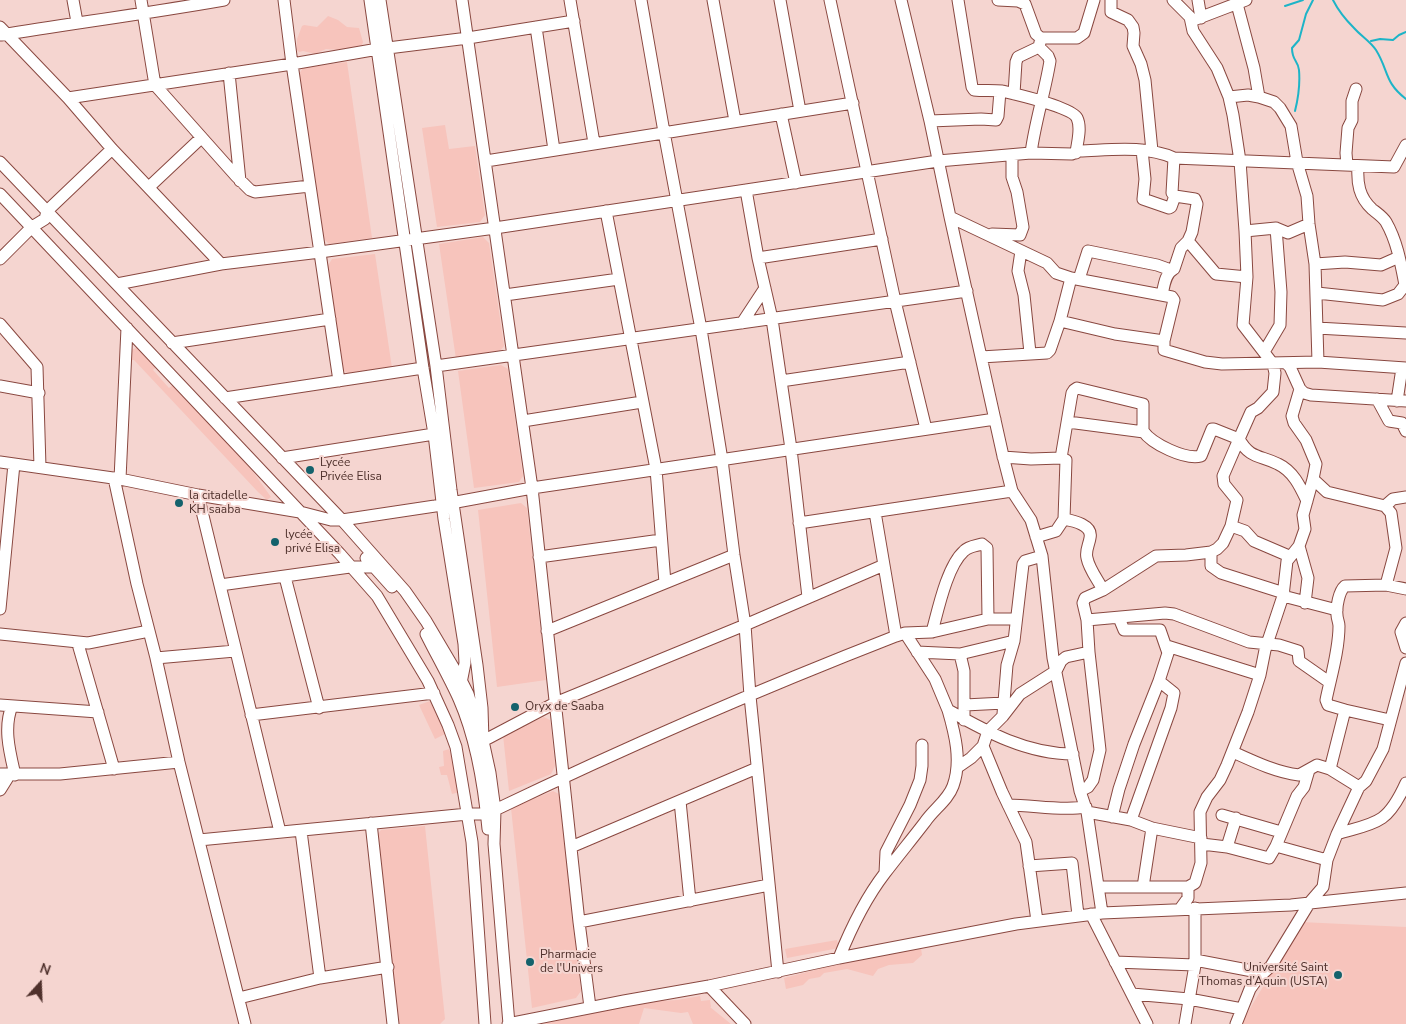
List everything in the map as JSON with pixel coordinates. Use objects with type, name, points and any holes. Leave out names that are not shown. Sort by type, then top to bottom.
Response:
[{"type":"street","points":[[74,0],[77,22]]},
{"type":"street","points":[[142,0],[155,86],[240,181],[255,192],[310,186]]},
{"type":"street","points":[[2,32],[144,14],[224,0]]},
{"type":"street","points":[[284,0],[339,382]]},
{"type":"street","points":[[370,0],[383,49]]},
{"type":"street","points":[[380,0],[383,49],[410,239],[423,368],[477,665],[482,708],[482,741]]},
{"type":"street","points":[[462,0],[532,488],[590,1008]]},
{"type":"street","points":[[570,0],[594,144]]},
{"type":"street","points":[[641,0],[701,329],[722,460],[745,625],[750,696],[778,972]]},
{"type":"street","points":[[715,0],[735,122]]},
{"type":"street","points":[[780,0],[800,111]]},
{"type":"street","points":[[830,0],[895,301],[926,429]]},
{"type":"street","points":[[901,0],[930,121],[1003,457],[1012,491],[1031,520],[1042,556],[1056,672],[1080,790],[1087,810],[1099,887],[1096,914],[1115,962],[1147,1024]]},
{"type":"street","points":[[958,0],[974,90],[1000,91],[1014,94],[1042,101],[1073,113],[1077,117],[1079,126],[1076,153]]},
{"type":"street","points":[[998,0],[1018,1],[1025,4],[1036,34],[1050,61],[1031,152]]},
{"type":"street","points":[[1014,94],[1018,57],[1040,42],[1077,38],[1082,35],[1094,0]]},
{"type":"street","points":[[1111,0],[1111,12],[1128,20],[1134,33],[1133,46],[1141,64],[1144,80],[1147,150],[1144,199],[1171,208],[1175,196],[1172,190],[1174,158]]},
{"type":"street","points":[[1172,0],[1190,17],[1196,20],[1241,2],[1259,97]]},
{"type":"street","points":[[1080,790],[1088,787],[1093,780],[1100,750],[1087,620],[1083,600],[1104,590],[1156,556],[1211,552],[1221,547],[1231,526],[1237,500],[1224,484],[1223,476],[1251,412],[1273,392],[1273,364],[1243,325],[1247,277],[1240,161],[1236,129],[1229,97],[1217,68],[1193,31],[1198,0]]},
{"type":"street","points":[[68,98],[155,86],[383,49],[574,22]]},
{"type":"street","points":[[536,27],[554,150]]},
{"type":"street","points":[[2,32],[68,98],[112,149],[222,264]]},
{"type":"street","points":[[229,73],[240,181]]},
{"type":"street","points":[[1317,293],[1383,300],[1393,298],[1403,290],[1405,285],[1391,231],[1385,219],[1364,202],[1353,166],[1346,153],[1348,128],[1352,120],[1352,101],[1356,89]]},
{"type":"street","points":[[930,121],[996,120],[1000,91]]},
{"type":"street","points":[[1229,97],[1248,95],[1274,102],[1287,119],[1293,133],[1297,162],[1307,196],[1309,224],[1316,264],[1318,362]]},
{"type":"street","points":[[486,161],[852,103]]},
{"type":"street","points":[[781,114],[796,183]]},
{"type":"street","points":[[149,187],[202,138]]},
{"type":"street","points":[[117,284],[222,264],[495,228],[938,161],[1031,152],[1072,154],[1147,150],[1174,158],[1394,167],[1406,145]]},
{"type":"street","points":[[0,259],[112,149]]},
{"type":"street","points":[[986,234],[1020,235],[1022,232],[1023,227],[1017,192],[1012,177],[1012,154]]},
{"type":"street","points":[[0,162],[46,215],[405,592],[426,621],[458,685],[482,741],[490,773],[502,1024]]},
{"type":"street","points":[[0,172],[117,284],[282,458],[400,598],[422,627],[458,685],[462,707],[473,738],[491,812],[509,1024],[1016,924],[1078,915],[1195,908],[1291,905],[1406,893]]},
{"type":"street","points":[[746,190],[758,258],[772,319],[791,449],[808,597]]},
{"type":"street","points":[[0,194],[377,596],[434,694],[456,747],[468,814],[485,1024]]},
{"type":"street","points":[[1162,295],[1167,276],[1174,269],[1181,248],[1188,241],[1194,223],[1197,200],[1175,196]]},
{"type":"street","points":[[606,211],[656,469],[664,583]]},
{"type":"street","points":[[950,217],[1047,263],[1056,273],[1172,297],[1174,300],[1164,341],[1164,350],[1205,362],[1237,365],[1273,364],[1286,363],[1318,362],[1404,368],[1402,401],[1304,393],[1286,363]]},
{"type":"street","points":[[1245,231],[1276,228],[1288,233],[1309,224]]},
{"type":"street","points":[[1264,352],[1280,325],[1281,292],[1276,228]]},
{"type":"street","points":[[410,239],[436,366],[448,504],[464,644],[465,663],[458,685]]},
{"type":"street","points":[[758,258],[882,239]]},
{"type":"street","points":[[1188,241],[1216,274],[1247,277]]},
{"type":"street","points":[[1021,251],[1018,271],[1024,295],[1030,353]]},
{"type":"street","points":[[981,357],[1049,352],[1075,278],[1088,251],[1156,265],[1171,270]]},
{"type":"street","points":[[1316,264],[1345,262],[1381,264],[1399,257]]},
{"type":"street","points":[[505,295],[619,279]]},
{"type":"street","points":[[742,323],[765,288]]},
{"type":"street","points":[[436,366],[967,291]]},
{"type":"street","points":[[172,342],[330,319]]},
{"type":"street","points":[[1060,320],[1115,334],[1164,341]]},
{"type":"street","points":[[0,324],[37,366],[40,467]]},
{"type":"street","points":[[127,328],[117,479],[179,762],[246,1024]]},
{"type":"street","points":[[1317,328],[1406,333]]},
{"type":"street","points":[[781,381],[910,362]]},
{"type":"street","points":[[225,398],[423,368]]},
{"type":"street","points":[[0,386],[39,393]]},
{"type":"street","points":[[1060,458],[1072,393],[1076,388],[1143,404],[1144,432]]},
{"type":"street","points":[[1099,887],[1188,887],[1198,877],[1202,841],[1200,812],[1220,780],[1233,752],[1260,675],[1267,644],[1284,594],[1289,556],[1299,546],[1305,529],[1303,515],[1314,479],[1316,464],[1306,440],[1294,423],[1292,416],[1300,389]]},
{"type":"street","points":[[1377,399],[1390,421],[1402,424],[1406,431]]},
{"type":"street","points":[[523,421],[642,402]]},
{"type":"street","points":[[0,462],[117,479],[336,520],[448,504],[532,488],[995,419]]},
{"type":"street","points":[[1068,422],[1144,432],[1166,448],[1196,457],[1202,454],[1213,429],[1239,439],[1244,449],[1249,453],[1279,464],[1287,470],[1295,478],[1307,501]]},
{"type":"street","points":[[282,458],[434,434]]},
{"type":"street","points":[[1003,457],[1031,459],[1065,458],[1067,462],[1064,519],[1056,531],[1036,536]]},
{"type":"street","points":[[0,608],[14,464]]},
{"type":"street","points":[[1314,479],[1327,492],[1385,506],[1392,512],[1396,548],[1386,585]]},
{"type":"street","points":[[799,523],[1012,491]]},
{"type":"street","points":[[198,495],[280,832]]},
{"type":"street","points":[[1385,506],[1393,499],[1406,497]]},
{"type":"street","points":[[839,958],[846,939],[866,901],[926,819],[948,796],[958,767],[957,750],[948,710],[935,679],[917,652],[900,635],[884,565],[875,512]]},
{"type":"street","points":[[1064,519],[1076,521],[1088,529],[1090,534],[1086,556],[1088,565],[1104,590]]},
{"type":"street","points":[[1231,526],[1245,531],[1254,541],[1289,556]]},
{"type":"street","points":[[539,558],[661,540]]},
{"type":"street","points":[[932,632],[950,572],[964,550],[982,544],[987,548],[988,619]]},
{"type":"street","points":[[1299,546],[1308,578],[1305,603]]},
{"type":"street","points":[[1211,552],[1211,566],[1221,573],[1305,603],[1337,610]]},
{"type":"street","points":[[547,631],[734,555]]},
{"type":"street","points":[[1003,716],[1007,665],[1014,641],[1023,564],[1025,561],[1042,556]]},
{"type":"street","points":[[482,741],[555,703],[745,625],[884,565]]},
{"type":"street","points":[[220,585],[350,567],[374,567]]},
{"type":"street","points":[[285,577],[319,708]]},
{"type":"street","points":[[1390,720],[1334,707],[1326,702],[1339,624],[1337,610],[1342,588],[1345,586],[1386,585],[1406,589]]},
{"type":"street","points":[[1087,620],[1165,613],[1174,614],[1249,642],[1279,645],[1298,651],[1299,661],[1329,682]]},
{"type":"street","points":[[199,840],[491,812],[563,777],[798,674],[900,635],[932,632],[988,619],[1016,618]]},
{"type":"street","points":[[1112,817],[1134,744],[1168,653],[1160,630],[1124,630],[1119,618]]},
{"type":"street","points":[[1406,624],[1402,632],[1406,648]]},
{"type":"street","points":[[0,634],[78,644],[106,641],[149,631]]},
{"type":"street","points":[[917,652],[960,654],[1014,641]]},
{"type":"street","points":[[78,644],[114,769]]},
{"type":"street","points":[[1167,646],[1260,675]]},
{"type":"street","points":[[156,658],[236,651]]},
{"type":"street","points":[[958,767],[984,746],[988,732],[1020,694],[1056,672],[1061,661],[1066,657],[1089,652]]},
{"type":"street","points":[[960,654],[964,671],[964,720]]},
{"type":"street","points":[[1236,1024],[1250,989],[1271,966],[1310,902],[1323,887],[1327,860],[1337,834],[1359,787],[1366,780],[1383,748],[1406,663]]},
{"type":"street","points":[[1131,820],[1171,708],[1174,693],[1159,681]]},
{"type":"street","points":[[251,715],[434,694]]},
{"type":"street","points":[[965,705],[1004,703]]},
{"type":"street","points":[[0,705],[98,712]]},
{"type":"street","points":[[0,790],[8,775],[10,753],[7,726],[12,706]]},
{"type":"street","points":[[948,710],[964,720],[1010,742],[1033,750],[1072,754]]},
{"type":"street","points":[[1330,769],[1345,710]]},
{"type":"street","points":[[885,873],[886,852],[910,805],[920,780],[922,745]]},
{"type":"street","points":[[984,746],[1008,805],[1026,842],[1038,921]]},
{"type":"street","points":[[1233,752],[1287,774],[1299,775],[1317,765],[1330,769],[1359,787]]},
{"type":"street","points":[[8,775],[60,774],[179,762]]},
{"type":"street","points":[[571,848],[757,768]]},
{"type":"street","points":[[1008,805],[1033,805],[1087,810],[1131,820],[1152,828],[1269,858],[1297,796],[1304,787],[1309,770]]},
{"type":"street","points":[[1337,834],[1383,818],[1406,783]]},
{"type":"street","points":[[680,801],[690,901]]},
{"type":"street","points":[[1222,815],[1281,832]]},
{"type":"street","points":[[1227,847],[1236,818]]},
{"type":"street","points":[[371,823],[394,1024]]},
{"type":"street","points":[[1143,887],[1152,828]]},
{"type":"street","points":[[301,830],[320,978]]},
{"type":"street","points":[[1276,846],[1327,860]]},
{"type":"street","points":[[1029,866],[1072,863],[1078,915]]},
{"type":"street","points":[[579,922],[769,885]]},
{"type":"street","points":[[1180,909],[1188,898],[1188,887]]},
{"type":"street","points":[[1185,1024],[1195,963],[1195,908]]},
{"type":"street","points":[[1115,962],[1195,963],[1262,974]]},
{"type":"street","points":[[239,998],[320,978],[388,967]]},
{"type":"street","points":[[709,986],[745,1024]]},
{"type":"street","points":[[1132,994],[1189,999],[1242,1009]]},
{"type":"shaded area","points":[[328,16],[338,20],[347,27],[359,28],[363,42],[362,45],[354,49],[326,49],[315,54],[299,52],[297,50],[297,39],[302,26],[317,27]]},
{"type":"shaded area","points":[[347,62],[372,238],[329,244],[324,239],[299,74],[303,68]]},
{"type":"shaded area","points":[[445,125],[449,149],[475,146],[485,215],[480,222],[437,227],[422,128]]},
{"type":"shaded area","points":[[483,237],[489,243],[504,346],[499,352],[456,359],[439,244]]},
{"type":"shaded area","points":[[375,254],[392,368],[349,375],[341,368],[327,267],[332,259]]},
{"type":"shaded area","points":[[138,347],[156,367],[153,370],[169,388],[173,385],[251,469],[271,497],[267,500],[258,492],[132,360],[127,352]]},
{"type":"shaded area","points":[[501,365],[508,369],[523,476],[519,482],[474,488],[458,371]]},
{"type":"shaded area","points":[[521,503],[527,508],[546,680],[497,687],[478,510]]},
{"type":"shaded area","points":[[430,701],[445,734],[435,739],[419,705]]},
{"type":"shaded area","points":[[544,717],[550,720],[555,766],[551,774],[509,791],[503,735]]},
{"type":"shaded area","points":[[449,749],[455,764],[460,792],[452,794],[447,775],[441,775],[439,767],[444,766],[443,751]]},
{"type":"shaded area","points":[[553,791],[559,794],[581,991],[576,998],[532,1008],[511,808]]},
{"type":"shaded area","points":[[425,826],[445,1019],[440,1024],[397,1024],[376,836],[381,830]]},
{"type":"shaded area","name":"Université Saint Thomas d’Aquin (USTA)","points":[[1301,922],[1406,927],[1406,1024],[1241,1024]]},
{"type":"shaded area","points":[[837,940],[839,948],[787,958],[785,949]]},
{"type":"shaded area","points":[[921,948],[922,955],[913,963],[889,965],[878,969],[873,976],[847,969],[824,973],[820,977],[809,979],[803,985],[786,989],[784,978]]},
{"type":"shaded area","points":[[700,996],[701,1001],[710,1000],[710,1007],[731,1024],[693,1024],[688,1012],[681,1013],[644,1008],[639,1024],[543,1024],[645,1002]]},
{"type":"waterway","points":[[1285,6],[1303,0]]},
{"type":"waterway","points":[[1295,111],[1299,90],[1299,75],[1292,48],[1299,40],[1306,14],[1313,0]]},
{"type":"waterway","points":[[1333,0],[1348,22],[1376,50],[1390,82],[1406,99]]},
{"type":"waterway","points":[[1371,41],[1380,39],[1393,40],[1406,32]]},
{"type":"place","name":"Lycée Privée Elisa","points":[[310,470]]},
{"type":"place","name":"la citadelle KH saaba","points":[[179,503]]},
{"type":"place","name":"lycée privé Elisa","points":[[275,542]]},
{"type":"place","name":"Oryx de Saaba","points":[[515,707]]},
{"type":"place","name":"Pharmacie de l'Univers","points":[[530,962]]},
{"type":"place","name":"Université Saint Thomas d’Aquin (USTA)","points":[[1338,975]]}]
